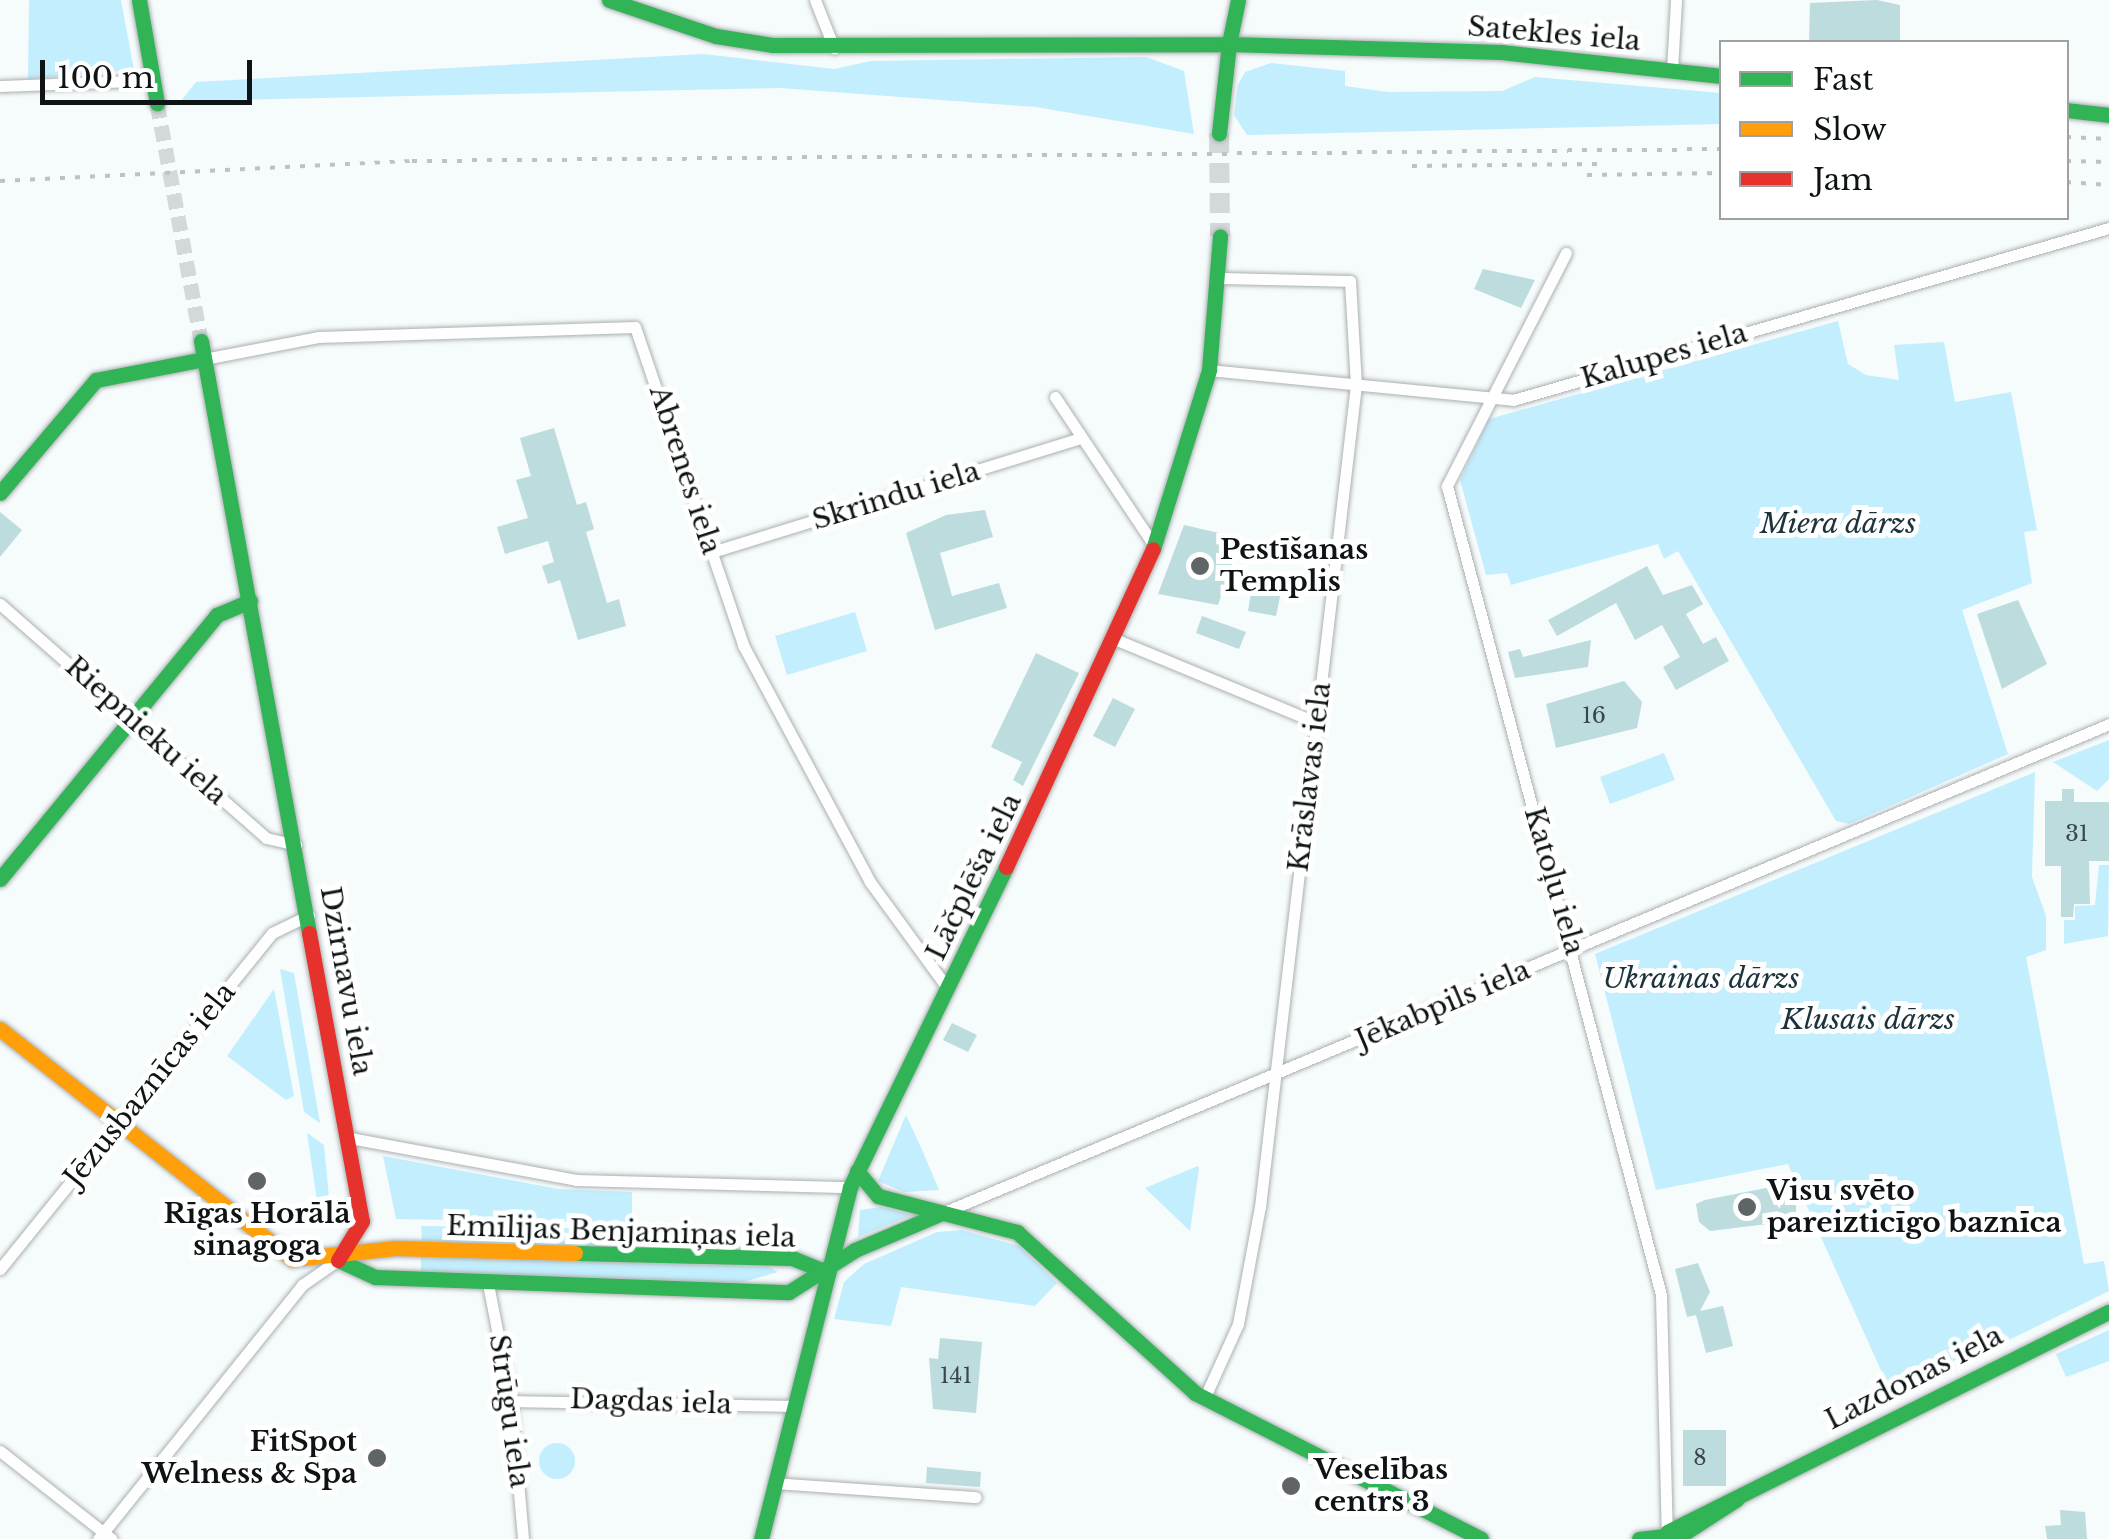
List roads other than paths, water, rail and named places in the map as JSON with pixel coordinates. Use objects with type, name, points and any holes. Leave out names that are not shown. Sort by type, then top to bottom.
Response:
[{"type":"main road","points":[[139,0],[157,102]]},
{"type":"main road","name":"Satekles iela","points":[[608,0],[716,36],[834,48],[1229,44],[1501,52],[1719,76]]},
{"type":"main road","points":[[1219,133],[1238,0]]},
{"type":"main road","points":[[2069,110],[2109,115]]},
{"type":"main road","name":"Lāčplēša iela","points":[[761,1539],[825,1270],[850,1187],[1117,640],[1155,547],[1208,370],[1220,236]]},
{"type":"main road","name":"Dzirnavu iela","points":[[200,341],[350,1138],[362,1221],[338,1260]]},
{"type":"main road","points":[[1,490],[96,380],[204,359]]},
{"type":"main road","points":[[0,879],[217,615],[250,602]]},
{"type":"main road","name":"Emīlijas Benjamiņas iela","points":[[0,1030],[274,1252],[338,1260],[375,1278],[488,1284],[789,1292],[825,1270]]},
{"type":"main road","points":[[857,1171],[878,1196],[998,1225],[1042,1248],[1204,1399],[1481,1539]]},
{"type":"main road","points":[[825,1270],[942,1213]]},
{"type":"main road","name":"Emīlijas Benjamiņas iela","points":[[338,1260],[395,1248],[792,1258],[825,1270]]},
{"type":"main road","name":"Lazdonas iela","points":[[1640,1539],[1667,1536],[1743,1492],[2109,1312]]},
{"type":"street","points":[[814,0],[834,48]]},
{"type":"street","points":[[1672,70],[1676,0]]},
{"type":"street","points":[[0,86],[153,80]]},
{"type":"street","name":"Kalupes iela","points":[[1208,370],[1488,398],[1540,392],[2109,228]]},
{"type":"street","name":"Katoļu iela","points":[[1566,253],[1488,398],[1447,486],[1573,949],[1661,1295],[1667,1536]]},
{"type":"street","name":"Krāslavas iela","points":[[1204,1399],[1230,1349],[1248,1284],[1356,384],[1350,280],[1217,278]]},
{"type":"street","name":"Abrenes iela","points":[[204,359],[334,336],[636,327],[712,552],[766,689],[870,882],[948,988]]},
{"type":"street","points":[[1055,397],[1155,547]]},
{"type":"street","name":"Skrindu iela","points":[[712,552],[1080,438]]},
{"type":"street","name":"Riepnieku iela","points":[[0,604],[133,716],[266,838],[296,844]]},
{"type":"street","points":[[1117,640],[1317,723]]},
{"type":"street","name":"Jēkabpils iela","points":[[942,1213],[1272,1080],[2109,724]]},
{"type":"street","name":"Jēzusbaznīcas iela","points":[[0,1269],[272,933],[308,915]]},
{"type":"street","points":[[350,1138],[576,1180],[850,1187]]},
{"type":"street","name":"Dzirnavu iela","points":[[104,1537],[302,1285],[338,1260]]},
{"type":"street","name":"Strūgu iela","points":[[488,1284],[511,1401],[523,1539]]},
{"type":"street","name":"Dagdas iela","points":[[511,1401],[792,1406]]},
{"type":"street","points":[[0,1451],[104,1537]]},
{"type":"street","points":[[774,1483],[976,1497]]},
{"type":"tunnel","points":[[157,103],[201,341]]},
{"type":"tunnel","points":[[1219,133],[1220,236]]},
{"type":"railway","points":[[2069,137],[2109,139]]},
{"type":"railway","points":[[0,181],[412,161],[1719,149]]},
{"type":"railway","points":[[2069,161],[2109,162]]},
{"type":"railway","points":[[1412,166],[1602,164]]},
{"type":"railway","points":[[1587,175],[1719,173]]},
{"type":"railway","points":[[2069,182],[2109,185]]},
{"type":"place","name":"Pestīšanas Templis","points":[[1200,566]]},
{"type":"place","name":"Rīgas Horālā sinagoga","points":[[257,1181]]},
{"type":"place","name":"Visu svēto pareizticīgo baznīca","points":[[1747,1207]]},
{"type":"place","name":"FitSpot Welness & Spa","points":[[377,1458]]},
{"type":"place","name":"Veselības centrs 3","points":[[1291,1486]]},
{"type":"park label","name":"Miera dārzs","points":[[1838,524]]},
{"type":"park label","name":"Ukrainas dārzs","points":[[1701,979]]},
{"type":"park label","name":"Klusais dārzs","points":[[1868,1020]]}]
